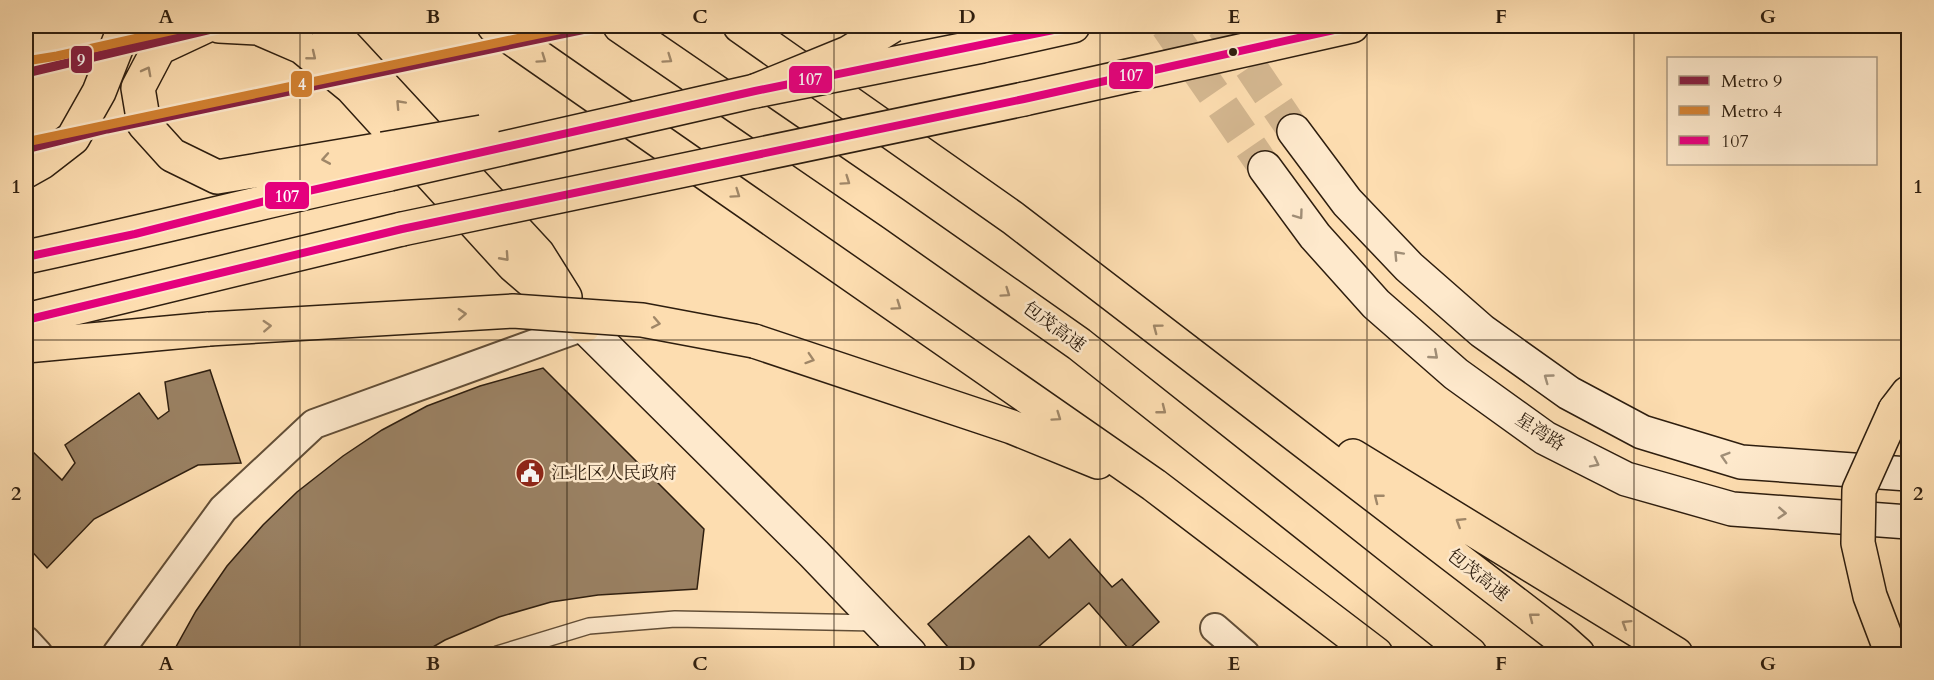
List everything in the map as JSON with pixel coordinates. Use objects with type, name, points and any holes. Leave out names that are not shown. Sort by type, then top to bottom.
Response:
[{"type":"main road","points":[[26,171],[42,162],[73,138],[99,92],[125,26]]},
{"type":"main road","points":[[206,26],[159,48],[138,88],[144,124],[172,155],[217,177],[387,161],[555,137],[755,92],[1073,26]]},
{"type":"main road","points":[[219,26],[258,28],[302,47],[343,80],[513,265],[584,326]]},
{"type":"main road","points":[[327,26],[538,254],[584,326]]},
{"type":"main road","points":[[494,26],[1154,485],[1376,654]]},
{"type":"main road","name":"包茂高速","points":[[620,26],[894,214],[1079,345],[1470,654]]},
{"type":"main road","name":"包茂高速","points":[[740,26],[1013,218],[1578,654]]},
{"type":"main road","points":[[777,26],[889,108],[1013,218]]},
{"type":"main road","points":[[755,92],[848,53],[892,26]]},
{"type":"main road","points":[[26,320],[402,229],[1024,99],[1352,26]]},
{"type":"main road","points":[[26,257],[135,234],[277,198],[387,161]]},
{"type":"main road","points":[[26,345],[127,338],[209,329],[513,311],[642,320],[754,341],[1012,427],[1154,485]]},
{"type":"main road","points":[[1198,360],[1676,654]]},
{"type":"main road","points":[[1892,654],[1870,596],[1858,543],[1859,490],[1902,402]]},
{"type":"street","points":[[1294,131],[1347,202],[1409,267],[1482,331],[1569,393],[1642,432],[1742,462],[1908,474]]},
{"type":"street","name":"星湾路","points":[[1264,168],[1315,237],[1376,304],[1456,374],[1545,438],[1626,479],[1732,509],[1908,522]]},
{"type":"street","points":[[117,654],[223,508],[314,424],[584,326],[814,554],[910,654]]},
{"type":"street","points":[[1215,628],[1245,654]]},
{"type":"street","points":[[26,641],[38,654]]},
{"type":"lane","points":[[498,654],[589,626],[675,619],[880,623]]},
{"type":"building","points":[[543,368],[704,529],[697,589],[598,595],[551,602],[499,617],[445,640],[421,654],[172,654],[196,611],[227,566],[263,525],[297,492],[343,456],[382,430],[427,406],[480,386]]},
{"type":"building","points":[[210,370],[241,463],[198,465],[94,519],[47,568],[26,545],[26,451],[29,448],[62,480],[75,463],[65,445],[139,393],[158,419],[169,411],[165,382]]},
{"type":"building","points":[[1029,536],[1049,558],[1070,539],[1112,587],[1122,579],[1159,622],[1129,649],[1089,603],[1030,654],[954,654],[928,624]]},
{"type":"tunnel","points":[[1167,26],[1265,168]]},
{"type":"tunnel","points":[[1223,26],[1294,131]]},
{"type":"metro line","name":"4","points":[[26,61],[192,26]]},
{"type":"metro line","name":"9","points":[[26,73],[224,26]]},
{"type":"metro line","name":"4","points":[[26,142],[577,26]]},
{"type":"metro line","name":"9","points":[[26,149],[107,129],[600,26]]},
{"type":"transit line","name":"107","points":[[26,257],[755,91],[1073,26]]},
{"type":"transit line","name":"107","points":[[26,320],[402,229],[1024,99],[1352,26]]},
{"type":"place","name":"江北区人民政府","points":[[530,473]]}]
